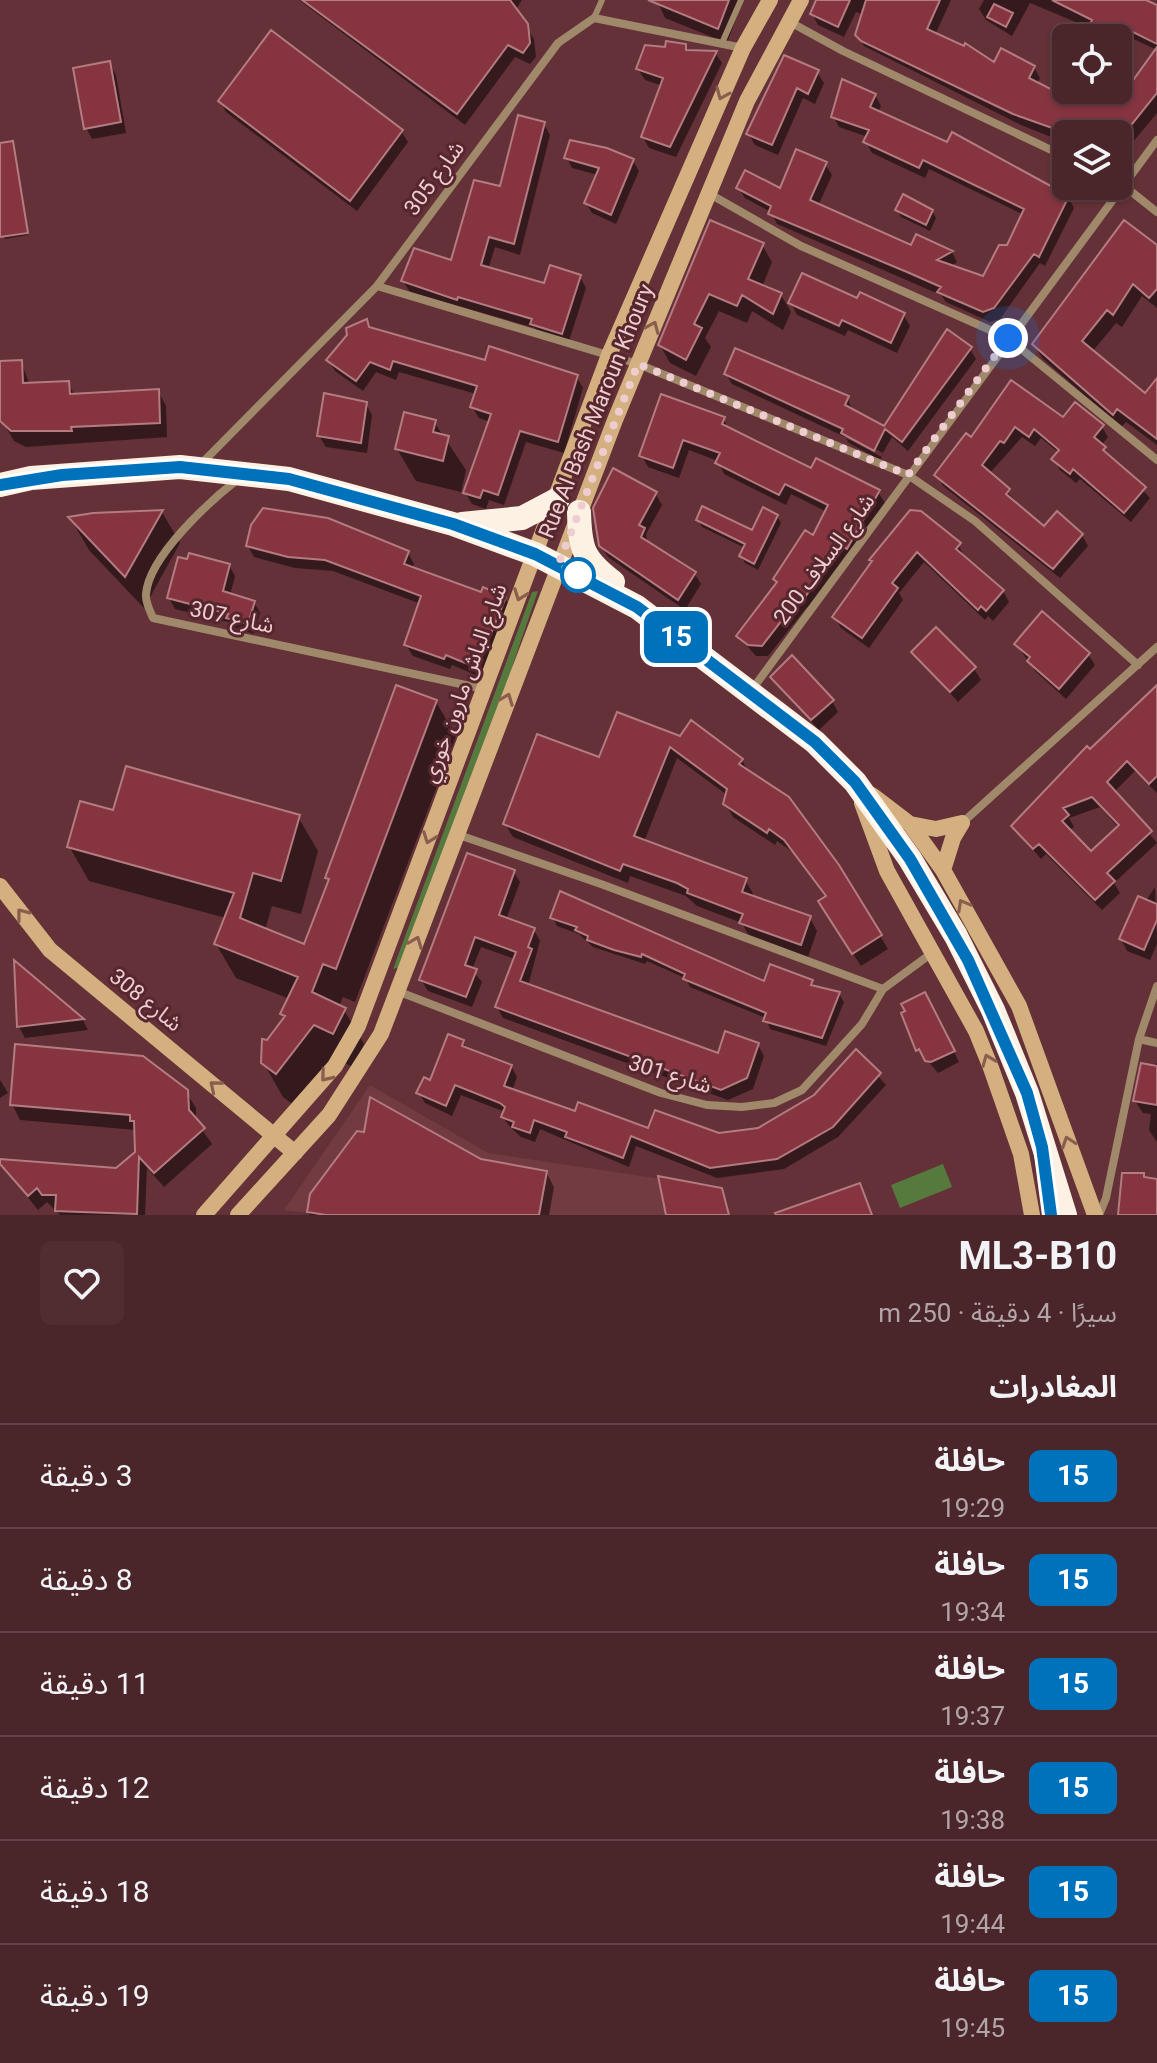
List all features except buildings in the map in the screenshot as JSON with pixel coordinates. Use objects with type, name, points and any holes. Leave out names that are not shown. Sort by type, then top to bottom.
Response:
[{"type":"highway","points":[[0,483],[124,469],[197,468],[289,479],[453,524],[535,554],[637,607]]},
{"type":"highway","points":[[453,524],[522,518],[558,499]]},
{"type":"highway","points":[[579,512],[582,546],[588,561],[637,607],[815,742],[855,782],[910,859],[956,936],[993,1010],[1027,1093],[1065,1215]]},
{"type":"main road","name":"شارع الباش مارون خوري","points":[[204,1215],[335,1066],[358,1026],[558,499],[609,355],[743,48],[770,0]]},
{"type":"main road","name":"Rue Al Bash Maroun Khoury","points":[[238,1215],[329,1115],[370,1055],[638,364],[747,101],[801,0]]},
{"type":"main road","points":[[855,782],[910,824],[943,870],[1019,1006],[1097,1215]]},
{"type":"main road","points":[[855,782],[887,871],[976,1031],[1021,1154],[1032,1215]]},
{"type":"main road","points":[[910,824],[936,829],[962,823]]},
{"type":"main road","points":[[943,870],[950,846],[962,823]]},
{"type":"main road","name":"شارع 308","points":[[0,886],[50,950],[295,1153]]},
{"type":"main road","points":[[1042,1147],[1051,1215]]},
{"type":"street","points":[[594,18],[743,48]]},
{"type":"street","name":"شارع 305","points":[[197,468],[377,286],[539,65],[558,43],[594,18]]},
{"type":"street","points":[[788,21],[843,51],[1052,150]]},
{"type":"street","name":"200 شارع السلاف","points":[[1132,169],[1157,140]]},
{"type":"street","points":[[1132,191],[1157,212]]},
{"type":"street","points":[[708,193],[801,246],[1008,338],[1157,460]]},
{"type":"street","name":"200 شارع السلاف","points":[[750,691],[1108,200]]},
{"type":"street","points":[[377,286],[638,364],[908,475],[975,521],[1138,665]]},
{"type":"street","name":"شارع 307","points":[[246,473],[200,508],[152,575],[146,595],[153,618],[485,690]]},
{"type":"street","points":[[962,823],[1157,647]]},
{"type":"street","points":[[455,834],[601,884],[883,989]]},
{"type":"street","name":"شارع 301","points":[[397,991],[661,1093],[707,1105],[742,1107],[774,1103],[802,1090],[854,1034],[883,989],[932,953]]},
{"type":"street","points":[[1097,1215],[1106,1198],[1139,1039],[1157,986]]},
{"type":"street","points":[[1139,1039],[1157,1043]]},
{"type":"lane","points":[[594,18],[602,0]]},
{"type":"lane","points":[[722,43],[741,0]]},
{"type":"shaded area","points":[[370,1085],[488,1153],[722,1188],[729,1215],[325,1215],[284,1210]]},
{"type":"green space","points":[[538,591],[513,664],[512,680],[407,965],[393,969],[532,592]]},
{"type":"green space","points":[[943,1164],[952,1187],[900,1208],[891,1185]]},
{"type":"bus line","name":"15","points":[[0,485],[31,478],[180,467],[289,479],[453,524],[535,554],[637,607],[815,742],[855,782],[910,859],[956,936],[993,1010],[1027,1093],[1042,1147],[1051,1215]]},
{"type":"route","points":[[578,575],[558,565],[638,364],[908,475],[1008,338]]}]
